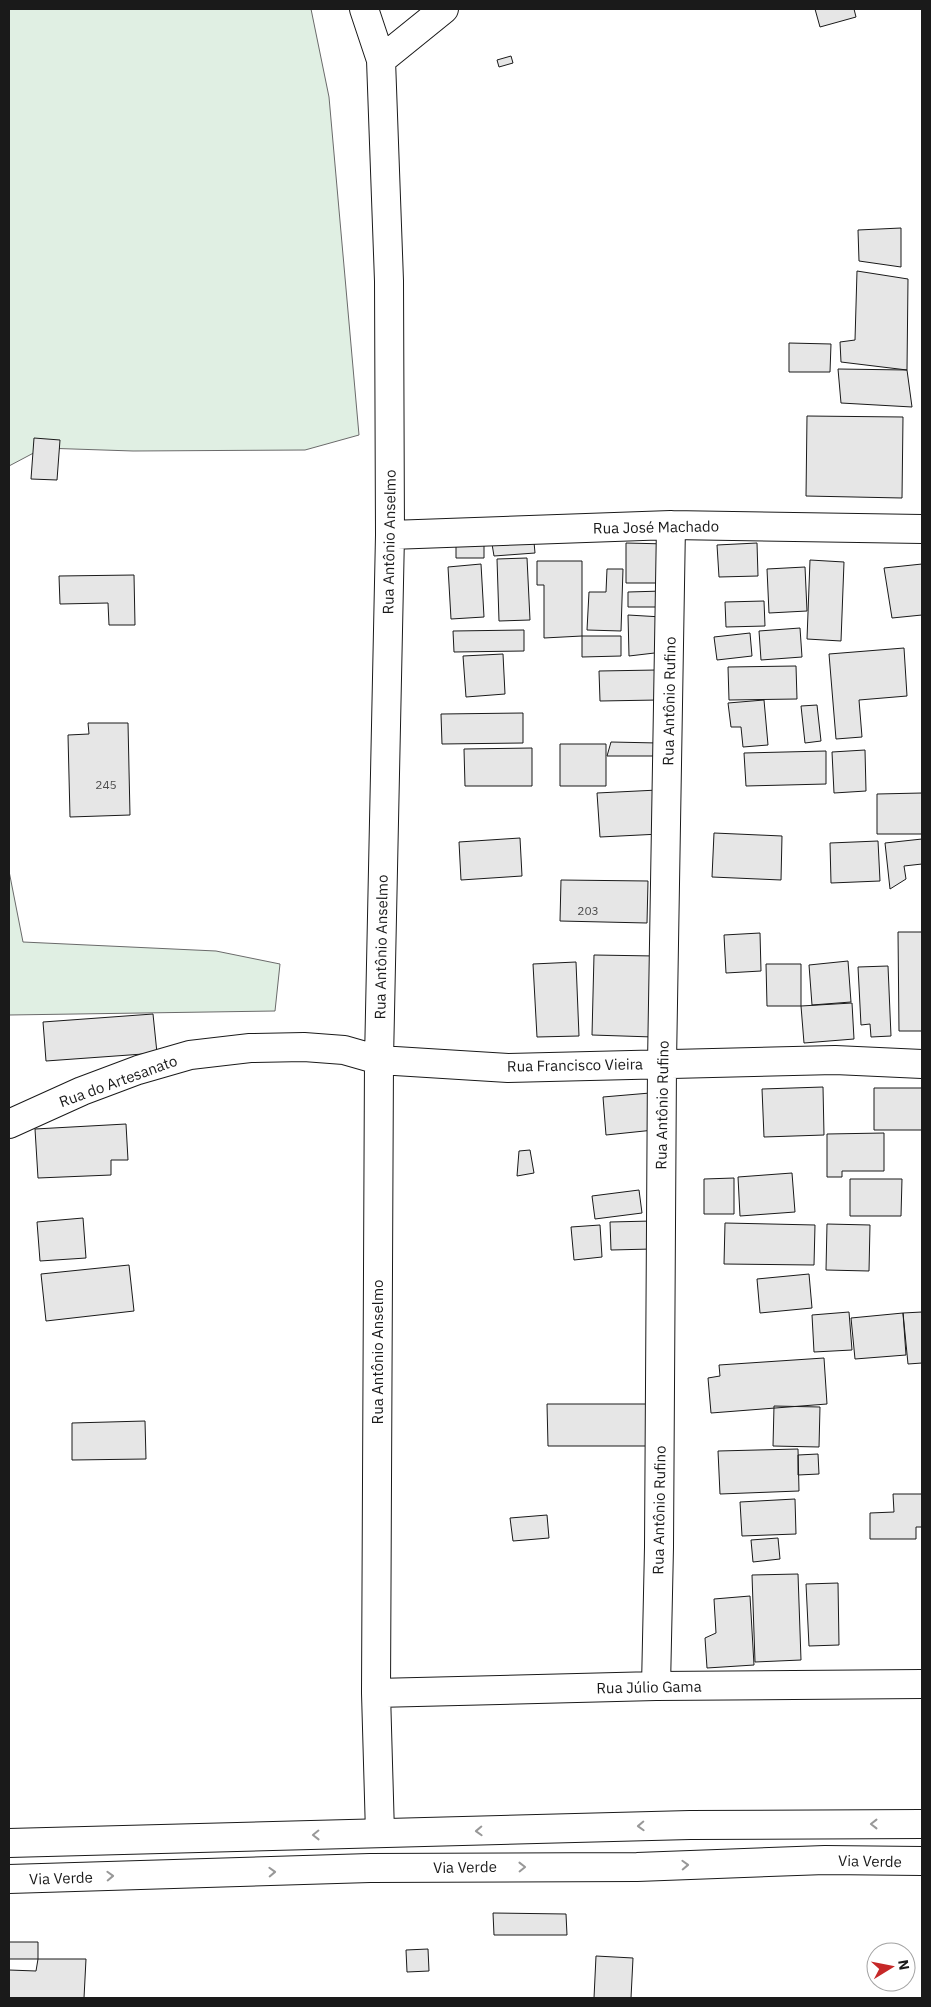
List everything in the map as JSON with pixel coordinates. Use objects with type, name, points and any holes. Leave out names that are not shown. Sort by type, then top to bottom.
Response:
[{"type":"street","name":"Rua Antônio Anselmo","points":[[364,9],[381,60],[390,281],[390,535],[378,1060],[376,1693],[380,1833]]},
{"type":"street","points":[[381,60],[444,9]]},
{"type":"street","name":"Rua José Machado","points":[[390,535],[672,525],[922,529]]},
{"type":"street","name":"Rua Antônio Rufino","points":[[656,1686],[659,1537],[662,1063],[672,525]]},
{"type":"street","name":"Rua do Artesanato","points":[[9,1124],[101,1084],[138,1070],[190,1055],[250,1048],[304,1047],[344,1050],[378,1060]]},
{"type":"street","name":"Rua Francisco Vieira","points":[[378,1060],[508,1068],[835,1060],[922,1064]]},
{"type":"street","name":"Rua Júlio Gama","points":[[376,1693],[656,1686],[922,1684]]},
{"type":"street","points":[[9,1843],[690,1825],[922,1824]]},
{"type":"street","name":"Via Verde","points":[[9,1879],[370,1868],[636,1867],[825,1860],[922,1862]]},
{"type":"green space","points":[[9,9],[311,9],[329,97],[359,435],[305,450],[133,451],[43,448],[9,466]]},
{"type":"green space","points":[[9,871],[23,942],[216,951],[280,964],[275,1011],[9,1015]]},
{"type":"building","points":[[815,9],[854,9],[856,17],[820,27]]},
{"type":"building","points":[[511,56],[513,63],[499,67],[497,60]]},
{"type":"building","points":[[901,228],[901,267],[859,261],[858,230]]},
{"type":"building","points":[[857,271],[908,279],[907,370],[841,362],[840,342],[855,340]]},
{"type":"building","points":[[789,343],[831,344],[830,372],[789,372]]},
{"type":"building","points":[[838,369],[907,370],[912,407],[841,403]]},
{"type":"building","points":[[807,416],[903,417],[902,498],[806,496]]},
{"type":"building","points":[[34,438],[60,440],[57,480],[31,479]]},
{"type":"building","points":[[456,538],[484,539],[484,558],[456,558]]},
{"type":"building","points":[[534,542],[535,553],[494,556],[492,544]]},
{"type":"building","points":[[626,543],[667,544],[667,583],[626,583]]},
{"type":"building","points":[[757,543],[758,576],[719,577],[717,545]]},
{"type":"building","points":[[527,558],[530,620],[499,621],[497,559]]},
{"type":"building","points":[[810,560],[844,562],[841,641],[807,639]]},
{"type":"building","points":[[537,561],[582,561],[582,636],[544,638],[544,585],[537,585]]},
{"type":"building","points":[[481,564],[484,617],[451,619],[448,567]]},
{"type":"building","points":[[922,564],[922,615],[892,618],[884,568]]},
{"type":"building","points":[[805,567],[807,611],[769,613],[767,569]]},
{"type":"building","points":[[607,569],[623,569],[621,631],[587,630],[589,592],[606,592]]},
{"type":"building","points":[[134,575],[135,625],[109,625],[108,603],[60,604],[59,576]]},
{"type":"building","points":[[663,591],[663,607],[628,607],[628,592]]},
{"type":"building","points":[[764,601],[765,626],[726,627],[725,602]]},
{"type":"building","points":[[628,615],[662,617],[663,652],[629,656]]},
{"type":"building","points":[[800,628],[802,657],[761,660],[759,631]]},
{"type":"building","points":[[524,630],[524,651],[454,652],[453,631]]},
{"type":"building","points":[[750,633],[752,656],[717,660],[714,637]]},
{"type":"building","points":[[582,636],[621,636],[621,656],[582,657]]},
{"type":"building","points":[[904,648],[907,696],[859,700],[862,737],[836,739],[829,654]]},
{"type":"building","points":[[503,654],[505,694],[466,697],[463,656]]},
{"type":"building","points":[[796,666],[797,699],[729,700],[728,667]]},
{"type":"building","points":[[657,670],[658,700],[600,701],[599,671]]},
{"type":"building","points":[[764,700],[768,745],[743,747],[741,727],[731,727],[728,703]]},
{"type":"building","points":[[817,705],[821,741],[805,743],[801,706]]},
{"type":"building","points":[[523,713],[523,743],[442,744],[441,714]]},
{"type":"building","points":[[88,723],[128,723],[130,815],[70,817],[68,735],[89,734]]},
{"type":"building","points":[[611,742],[658,743],[659,756],[607,756]]},
{"type":"building","points":[[560,744],[606,744],[606,786],[560,786]]},
{"type":"building","points":[[532,748],[532,786],[465,786],[464,749]]},
{"type":"building","points":[[865,750],[866,791],[834,793],[832,752]]},
{"type":"building","points":[[826,751],[826,784],[746,786],[744,753]]},
{"type":"building","points":[[658,790],[660,834],[600,837],[597,793]]},
{"type":"building","points":[[922,793],[922,834],[877,834],[877,794]]},
{"type":"building","points":[[714,833],[782,836],[781,880],[712,877]]},
{"type":"building","points":[[520,838],[522,876],[461,880],[459,842]]},
{"type":"building","points":[[922,839],[922,864],[904,866],[906,879],[890,889],[885,843]]},
{"type":"building","points":[[878,841],[880,881],[831,883],[830,843]]},
{"type":"building","points":[[561,880],[648,881],[647,923],[560,921]]},
{"type":"building","points":[[898,932],[922,932],[922,1031],[899,1031]]},
{"type":"building","points":[[760,933],[761,971],[726,973],[724,935]]},
{"type":"building","points":[[594,955],[655,956],[653,1037],[592,1035]]},
{"type":"building","points":[[848,961],[851,1002],[812,1005],[809,965]]},
{"type":"building","points":[[576,962],[579,1036],[537,1037],[533,964]]},
{"type":"building","points":[[766,964],[801,964],[801,1006],[767,1006]]},
{"type":"building","points":[[888,966],[891,1036],[871,1037],[870,1024],[861,1025],[858,967]]},
{"type":"building","points":[[852,1003],[854,1039],[804,1043],[801,1006]]},
{"type":"building","points":[[153,1014],[157,1053],[46,1061],[43,1022]]},
{"type":"building","points":[[823,1087],[824,1135],[764,1137],[762,1089]]},
{"type":"building","points":[[874,1088],[922,1088],[922,1130],[874,1130]]},
{"type":"building","points":[[650,1093],[654,1130],[606,1135],[603,1097]]},
{"type":"building","points":[[126,1124],[128,1160],[111,1160],[111,1175],[38,1178],[35,1129]]},
{"type":"building","points":[[884,1133],[884,1171],[842,1171],[842,1177],[827,1177],[827,1134]]},
{"type":"building","points":[[530,1150],[534,1173],[517,1176],[519,1151]]},
{"type":"building","points":[[792,1173],[795,1212],[740,1216],[738,1177]]},
{"type":"building","points":[[734,1178],[734,1214],[704,1214],[704,1179]]},
{"type":"building","points":[[850,1179],[902,1179],[901,1216],[850,1216]]},
{"type":"building","points":[[639,1190],[642,1213],[595,1219],[592,1196]]},
{"type":"building","points":[[83,1218],[86,1258],[40,1261],[37,1222]]},
{"type":"building","points":[[652,1221],[652,1249],[611,1250],[610,1222]]},
{"type":"building","points":[[725,1223],[815,1225],[814,1265],[724,1264]]},
{"type":"building","points":[[827,1224],[870,1225],[869,1271],[826,1270]]},
{"type":"building","points":[[600,1225],[602,1257],[574,1260],[571,1227]]},
{"type":"building","points":[[129,1265],[134,1311],[46,1321],[41,1274]]},
{"type":"building","points":[[809,1274],[812,1308],[760,1313],[757,1279]]},
{"type":"building","points":[[849,1312],[852,1350],[814,1352],[812,1315]]},
{"type":"building","points":[[922,1312],[922,1363],[908,1364],[903,1313]]},
{"type":"building","points":[[903,1313],[906,1355],[855,1359],[851,1318]]},
{"type":"building","points":[[824,1358],[827,1404],[711,1413],[708,1378],[720,1376],[719,1365]]},
{"type":"building","points":[[547,1404],[655,1404],[655,1446],[548,1446]]},
{"type":"building","points":[[774,1406],[820,1407],[819,1447],[773,1446]]},
{"type":"building","points":[[145,1421],[146,1459],[72,1460],[72,1423]]},
{"type":"building","points":[[798,1449],[799,1491],[720,1494],[718,1451]]},
{"type":"building","points":[[818,1454],[819,1474],[798,1475],[798,1455]]},
{"type":"building","points":[[893,1494],[922,1494],[922,1527],[916,1527],[916,1539],[870,1539],[870,1513],[894,1512]]},
{"type":"building","points":[[795,1499],[796,1534],[742,1536],[740,1502]]},
{"type":"building","points":[[547,1515],[549,1538],[513,1541],[510,1518]]},
{"type":"building","points":[[778,1538],[780,1559],[753,1562],[751,1540]]},
{"type":"building","points":[[798,1574],[801,1660],[755,1662],[752,1575]]},
{"type":"building","points":[[838,1583],[839,1645],[809,1646],[806,1584]]},
{"type":"building","points":[[750,1596],[754,1665],[707,1668],[705,1638],[716,1633],[714,1599]]},
{"type":"building","points":[[493,1913],[566,1914],[567,1935],[494,1935]]},
{"type":"building","points":[[9,1942],[38,1942],[38,1959],[9,1959]]},
{"type":"building","points":[[428,1949],[429,1971],[407,1972],[406,1950]]},
{"type":"building","points":[[596,1956],[633,1958],[631,1998],[594,1998]]},
{"type":"building","points":[[38,1959],[86,1959],[84,1998],[9,1998],[9,1970],[36,1971]]}]
